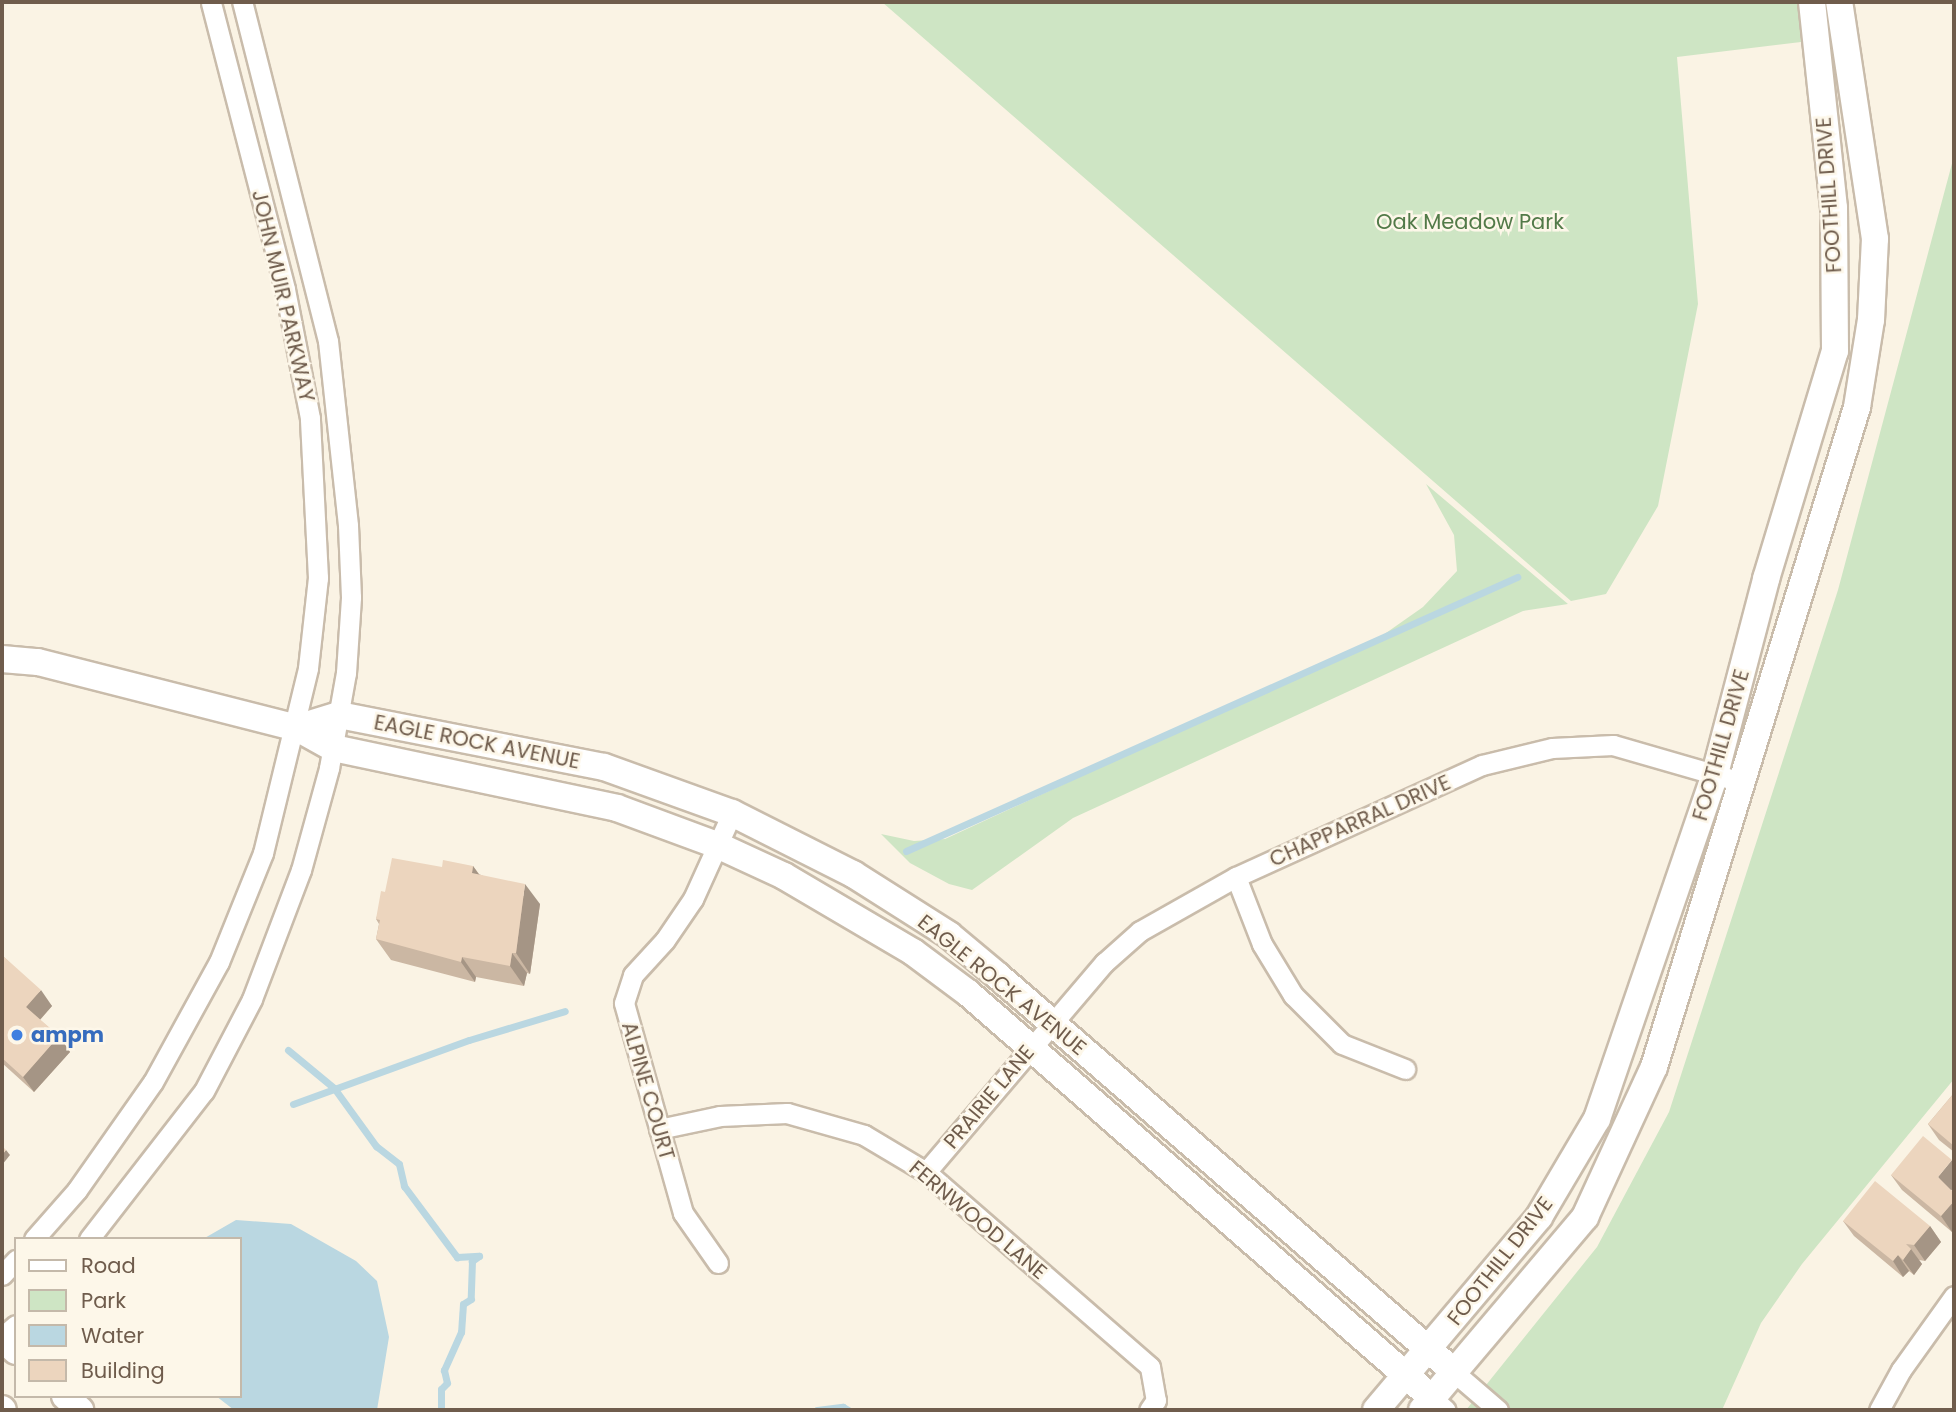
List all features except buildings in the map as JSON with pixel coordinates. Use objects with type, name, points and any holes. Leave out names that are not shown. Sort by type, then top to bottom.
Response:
[{"type":"street","name":"JOHN MUIR PARKWAY","points":[[36,1237],[109,1146],[190,1020],[258,865],[297,728],[318,578],[310,418],[285,289],[211,2]]},
{"type":"street","name":"JOHN MUIR PARKWAY","points":[[91,1237],[168,1141],[228,1051],[290,905],[333,748],[339,715],[351,597],[342,438],[328,341],[242,2]]},
{"type":"street","name":"FOOTHILL DRIVE","points":[[1377,1410],[1539,1217],[1597,1119],[1715,774],[1766,579],[1835,351],[1834,208],[1812,2]]},
{"type":"street","name":"FOOTHILL DRIVE","points":[[1433,1406],[1455,1373],[1585,1217],[1654,1068],[1857,407],[1871,320],[1875,239],[1839,2]]},
{"type":"street","name":"EAGLE ROCK AVENUE","points":[[2,659],[38,662],[158,696],[297,728],[333,748],[557,792],[617,808],[717,845],[784,876],[913,952],[1030,1048],[1406,1376],[1433,1406]]},
{"type":"street","name":"EAGLE ROCK AVENUE","points":[[297,728],[339,715],[604,767],[732,813],[843,869],[949,935],[1455,1373]]},
{"type":"street","name":"CHAPPARRAL DRIVE","points":[[1051,1023],[1104,963],[1140,931],[1237,877],[1482,765],[1552,748],[1613,745],[1741,782]]},
{"type":"street","name":"ALPINE COURT","points":[[718,1263],[683,1213],[627,1027],[626,988],[680,921],[732,813]]},
{"type":"street","points":[[1237,877],[1262,944],[1293,995],[1342,1044],[1405,1069]]},
{"type":"street","name":"PRAIRIE LANE","points":[[926,1172],[1051,1023]]},
{"type":"street","name":"FERNWOOD LANE","points":[[659,1129],[720,1116],[787,1113],[864,1135],[926,1172],[1150,1367],[1156,1400],[1149,1410]]},
{"type":"street","points":[[2,1275],[14,1262]]},
{"type":"street","points":[[1879,1410],[1901,1370],[1954,1296]]},
{"type":"street","points":[[1455,1373],[1498,1410]]},
{"type":"street","points":[[67,1398],[80,1410]]},
{"type":"green space","name":"Oak Meadow Park","points":[[882,2],[1798,2],[1801,42],[1677,57],[1698,304],[1658,506],[1606,594],[1571,601]]},
{"type":"green space","points":[[1954,156],[1954,1079],[1802,1264],[1761,1323],[1722,1410],[1466,1410],[1597,1247],[1669,1112],[1838,590]]},
{"type":"green space","points":[[1426,484],[1568,604],[1523,611],[1073,818],[972,890],[949,884],[910,863],[881,834],[914,841],[945,839],[1376,640],[1423,607],[1457,571],[1454,535]]},
{"type":"water","points":[[236,1220],[291,1224],[356,1261],[377,1281],[389,1337],[377,1410],[234,1410],[219,1398],[242,1398],[242,1237],[206,1237]]},
{"type":"waterway","points":[[906,851],[1517,577]]},
{"type":"waterway","points":[[293,1104],[469,1040],[565,1011]]},
{"type":"waterway","points":[[288,1050],[334,1088],[376,1146],[399,1164],[404,1186],[457,1257],[479,1256],[472,1261],[471,1299],[463,1304],[461,1332],[444,1370],[447,1383],[441,1389],[441,1410]]},
{"type":"waterway","points":[[817,1410],[843,1407],[848,1410]]},
{"type":"place","name":"ampm","points":[[17,1035]]}]
